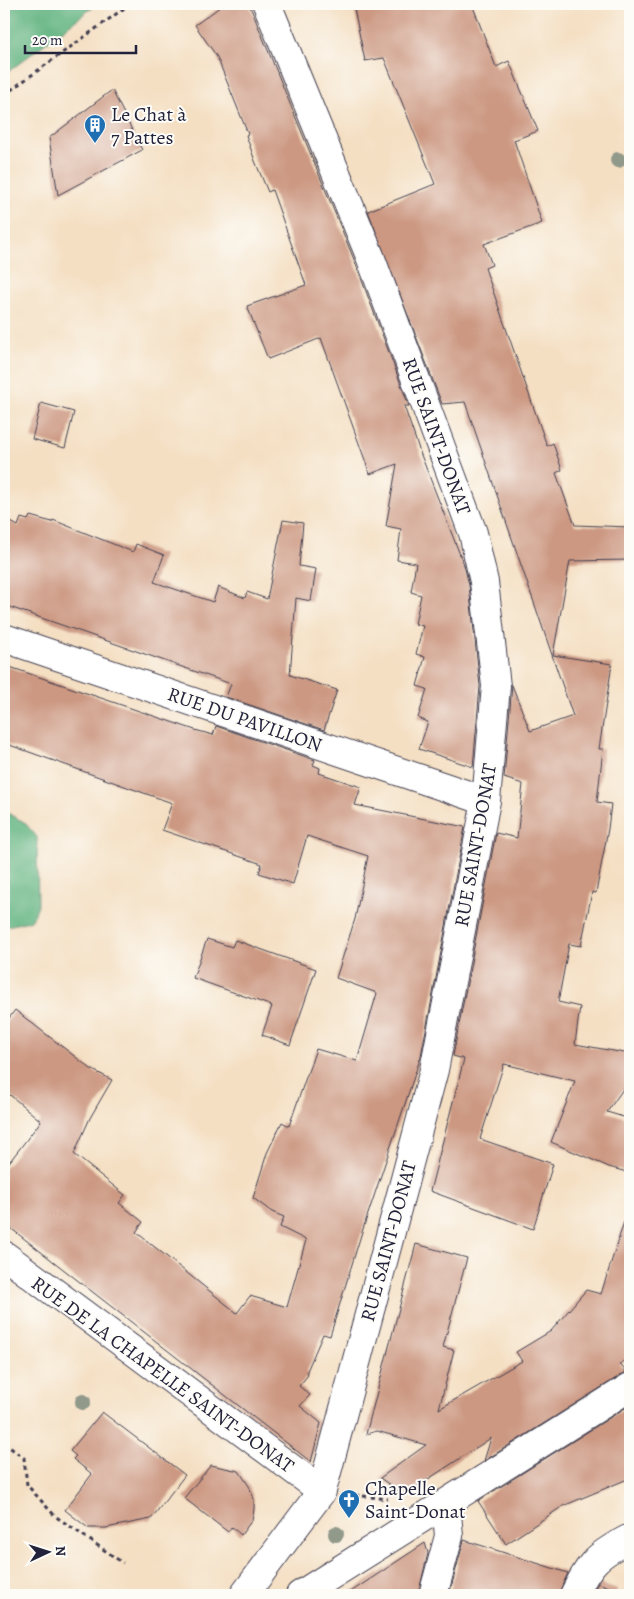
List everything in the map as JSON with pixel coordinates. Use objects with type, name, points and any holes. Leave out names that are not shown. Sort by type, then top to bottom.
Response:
[{"type":"street","name":"RUE SAINT-DONAT","points":[[244,1595],[322,1491],[434,1070],[486,801],[496,686],[484,582],[473,533],[370,256],[267,4]]},
{"type":"street","name":"RUE DU PAVILLON","points":[[4,638],[486,801]]},
{"type":"street","name":"RUE DE LA CHAPELLE SAINT-DONAT","points":[[4,1256],[322,1491]]},
{"type":"street","points":[[300,1595],[630,1387]]},
{"type":"street","points":[[433,1595],[449,1536],[446,1503]]},
{"type":"street","points":[[574,1595],[586,1570],[607,1550],[630,1538]]},
{"type":"path","points":[[4,95],[130,4]]},
{"type":"path","points":[[4,1443],[24,1458],[28,1485],[55,1516],[123,1563]]},
{"type":"path","points":[[322,1491],[398,1500]]},
{"type":"green space","points":[[4,4],[97,4],[4,75]]},
{"type":"green space","points":[[4,811],[24,822],[37,837],[38,905],[32,920],[4,927]]},
{"type":"building","points":[[224,4],[249,4],[355,262],[409,406],[404,406],[421,455],[464,565],[469,585],[480,686],[473,767],[419,749],[428,722],[418,718],[427,689],[417,686],[425,657],[416,654],[423,626],[415,624],[421,595],[411,592],[416,563],[397,560],[401,529],[386,526],[397,464],[370,474],[321,338],[268,359],[247,306],[306,285],[272,190],[268,192],[255,161],[246,135],[248,134],[217,57],[195,25]]},
{"type":"building","points":[[353,4],[472,4],[496,67],[509,61],[538,131],[514,140],[542,223],[484,244],[492,265],[485,268],[547,446],[553,443],[562,470],[556,473],[575,525],[630,527],[630,560],[570,561],[553,655],[612,664],[599,749],[603,749],[597,802],[611,804],[608,829],[596,893],[592,892],[581,946],[569,944],[558,1002],[580,1007],[575,1044],[630,1054],[628,1082],[607,1112],[630,1119],[630,1173],[609,1167],[551,1142],[575,1081],[504,1064],[480,1139],[553,1164],[533,1229],[430,1191],[464,1059],[453,1056],[496,833],[517,838],[523,784],[504,778],[512,685],[530,731],[573,716],[465,402],[442,404],[368,211],[435,184],[384,58],[365,61]]},
{"type":"building","name":"Le Chat à 7 Pattes","points":[[112,90],[142,150],[58,195],[49,138]]},
{"type":"building","points":[[41,403],[74,412],[65,448],[32,439]]},
{"type":"building","points":[[30,516],[52,522],[53,520],[133,552],[136,544],[164,555],[154,582],[213,602],[218,587],[245,598],[247,592],[267,599],[283,520],[303,523],[299,566],[316,569],[311,601],[296,598],[290,675],[337,690],[324,730],[226,697],[231,684],[4,605],[4,518],[18,526],[21,518],[28,520]]},
{"type":"building","points":[[4,665],[195,730],[213,735],[216,726],[315,760],[313,765],[320,768],[319,773],[361,787],[355,805],[465,827],[421,1056],[361,1235],[330,1336],[323,1334],[307,1371],[308,1375],[299,1386],[310,1395],[300,1406],[321,1423],[311,1462],[4,1223],[4,1169],[41,1121],[4,1090],[4,1025],[15,1010],[91,1069],[112,1080],[90,1118],[74,1154],[125,1195],[119,1203],[143,1222],[136,1232],[237,1313],[250,1296],[287,1307],[306,1240],[280,1227],[284,1217],[272,1212],[253,1198],[267,1153],[282,1122],[289,1126],[316,1049],[357,1061],[377,993],[336,978],[355,919],[368,856],[307,836],[293,884],[259,873],[262,864],[162,830],[172,803],[4,743]]},
{"type":"building","points":[[207,939],[232,947],[235,940],[316,969],[290,1045],[262,1035],[272,1006],[193,978]]},
{"type":"building","points":[[624,1222],[630,1223],[630,1357],[620,1364],[626,1372],[484,1461],[491,1438],[404,1495],[380,1478],[426,1445],[377,1431],[366,1434],[416,1244],[467,1258],[443,1347],[454,1350],[439,1409],[522,1361],[516,1352],[551,1331],[586,1290],[601,1294]]},
{"type":"building","points":[[630,1405],[630,1478],[563,1506],[506,1544],[478,1501]]},
{"type":"building","points":[[102,1412],[185,1475],[151,1519],[106,1528],[88,1528],[65,1510],[92,1474],[73,1459],[76,1456],[70,1451]]},
{"type":"building","points":[[211,1465],[239,1471],[249,1486],[254,1499],[254,1509],[252,1520],[241,1535],[232,1527],[228,1532],[184,1498]]},
{"type":"building","points":[[464,1540],[568,1573],[558,1595],[449,1595]]},
{"type":"building","points":[[425,1543],[428,1553],[418,1595],[346,1595]]},
{"type":"building","points":[[598,1583],[617,1590],[616,1595],[591,1595]]},
{"type":"place","name":"Le Chat à 7 Pattes","points":[[95,144]]},
{"type":"place","name":"Chapelle Saint-Donat","points":[[349,1519]]}]
